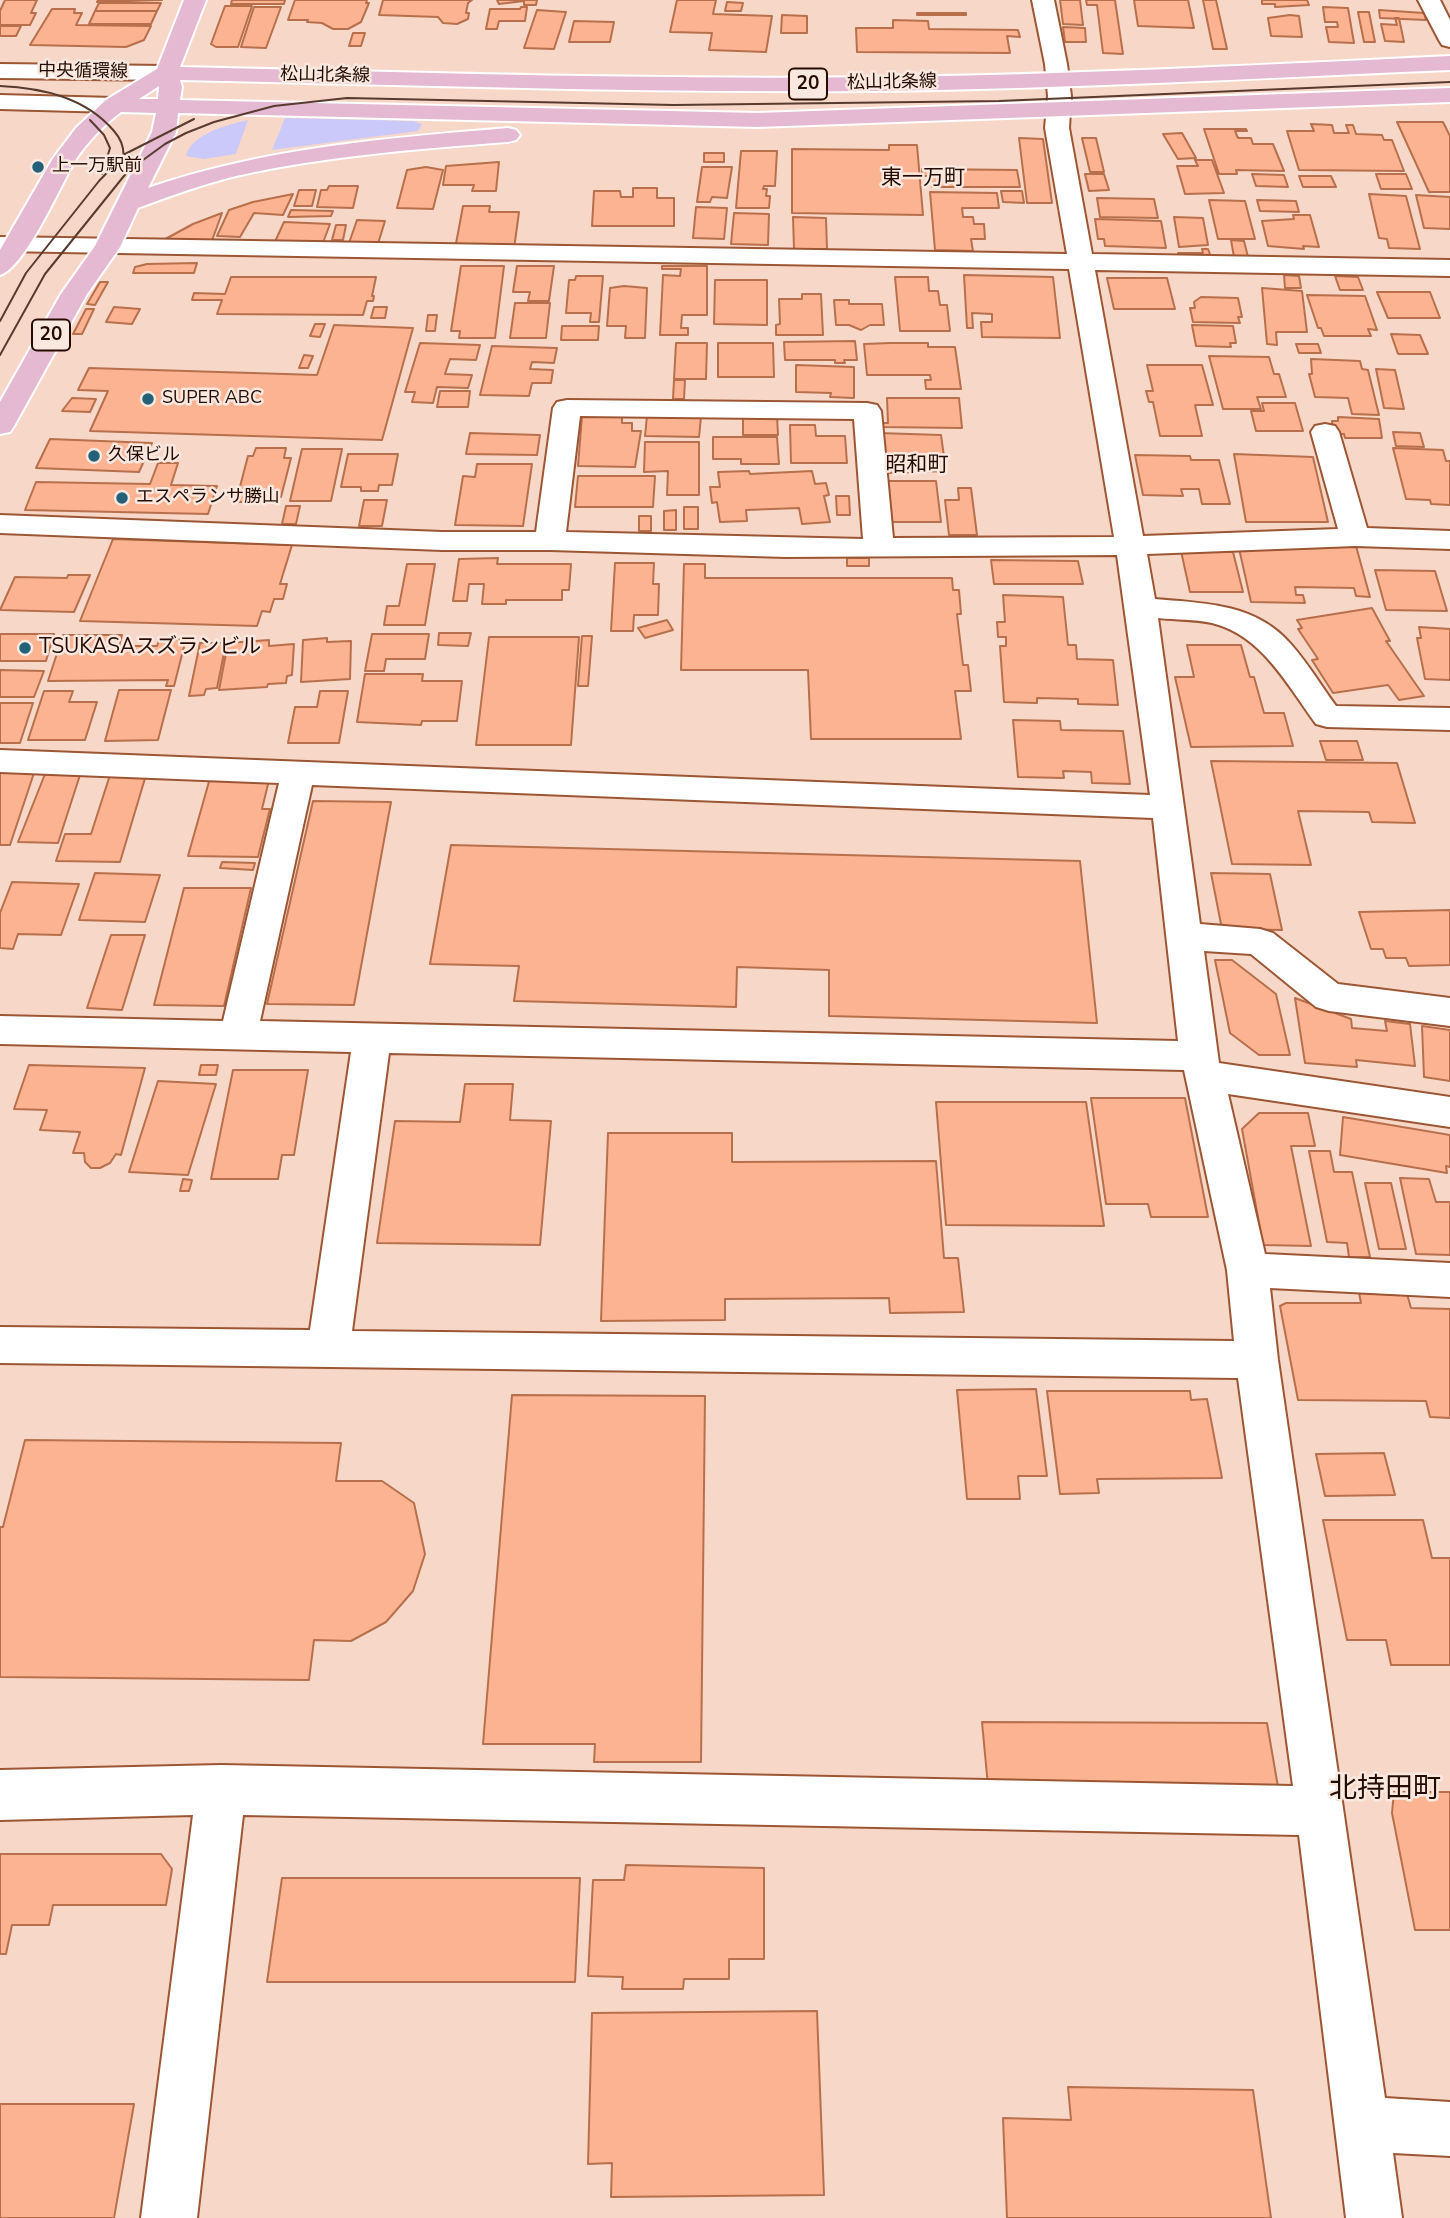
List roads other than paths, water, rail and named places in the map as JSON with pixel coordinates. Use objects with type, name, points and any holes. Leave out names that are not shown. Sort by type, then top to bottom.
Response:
[{"type":"main road","name":"20","points":[[0,426],[74,294],[107,247],[164,132],[171,87],[166,73],[176,54],[195,0]]},
{"type":"main road","name":"松山北条線","points":[[166,73],[693,84],[1058,80],[1450,63]]},
{"type":"main road","points":[[0,267],[9,244],[85,132],[114,104],[166,73]]},
{"type":"main road","name":"松山北条線","points":[[114,104],[758,120],[1450,95]]},
{"type":"main road","points":[[127,204],[200,178],[251,166],[399,145],[559,130],[758,120]]},
{"type":"street","points":[[1043,0],[1058,80],[1061,111],[1057,128],[1083,263],[1141,607],[1201,1066],[1248,1270],[1257,1360],[1364,2124],[1374,2218]]},
{"type":"street","points":[[1429,0],[1450,40]]},
{"type":"street","name":"中央循環線","points":[[0,71],[166,73]]},
{"type":"street","name":"中央循環線","points":[[0,102],[114,104]]},
{"type":"street","points":[[9,244],[1450,268]]},
{"type":"street","points":[[550,541],[567,408],[867,411],[879,547]]},
{"type":"street","points":[[1325,432],[1355,537]]},
{"type":"street","points":[[0,524],[442,541],[550,541],[786,548],[1129,546],[1355,537],[1450,540]]},
{"type":"street","points":[[1141,607],[1218,614],[1252,628],[1273,644],[1327,716],[1450,719]]},
{"type":"street","points":[[0,761],[1169,807]]},
{"type":"street","points":[[238,1035],[298,772]]},
{"type":"street","points":[[1184,936],[1260,942],[1329,997],[1450,1012]]},
{"type":"street","points":[[0,1030],[372,1038],[1201,1066],[1450,1112]]},
{"type":"street","points":[[328,1349],[372,1038]]},
{"type":"street","points":[[1248,1270],[1450,1280]]},
{"type":"street","points":[[0,1345],[1257,1360]]},
{"type":"street","points":[[0,1795],[221,1790],[1321,1811]]},
{"type":"street","points":[[169,2218],[221,1790]]},
{"type":"street","points":[[1364,2124],[1450,2129]]},
{"type":"tram line","points":[[0,355],[45,274],[128,171],[165,144],[186,133],[214,122],[274,106],[347,98],[674,105],[999,101],[1450,82]]},
{"type":"tram line","points":[[0,86],[47,92],[76,102],[102,119],[114,131],[123,149],[123,156]]},
{"type":"tram line","points":[[123,156],[194,119]]},
{"type":"tram line","points":[[90,120],[104,135],[110,148],[102,174]]},
{"type":"tram line","points":[[0,321],[26,273],[99,181],[123,156]]},
{"type":"tram line","points":[[123,156],[123,161]]},
{"type":"place","name":"上一万駅前","points":[[38,167]]},
{"type":"place","name":"SUPER ABC","points":[[148,399]]},
{"type":"place","name":"久保ビル","points":[[94,456]]},
{"type":"place","name":"エスペランサ勝山","points":[[122,498]]},
{"type":"place","name":"TSUKASAスズランビル","points":[[25,648]]},
{"type":"district","name":"東一万町","points":[[923,179]]},
{"type":"district","name":"昭和町","points":[[917,466]]},
{"type":"district","name":"北持田町","points":[[1385,1790]]}]
